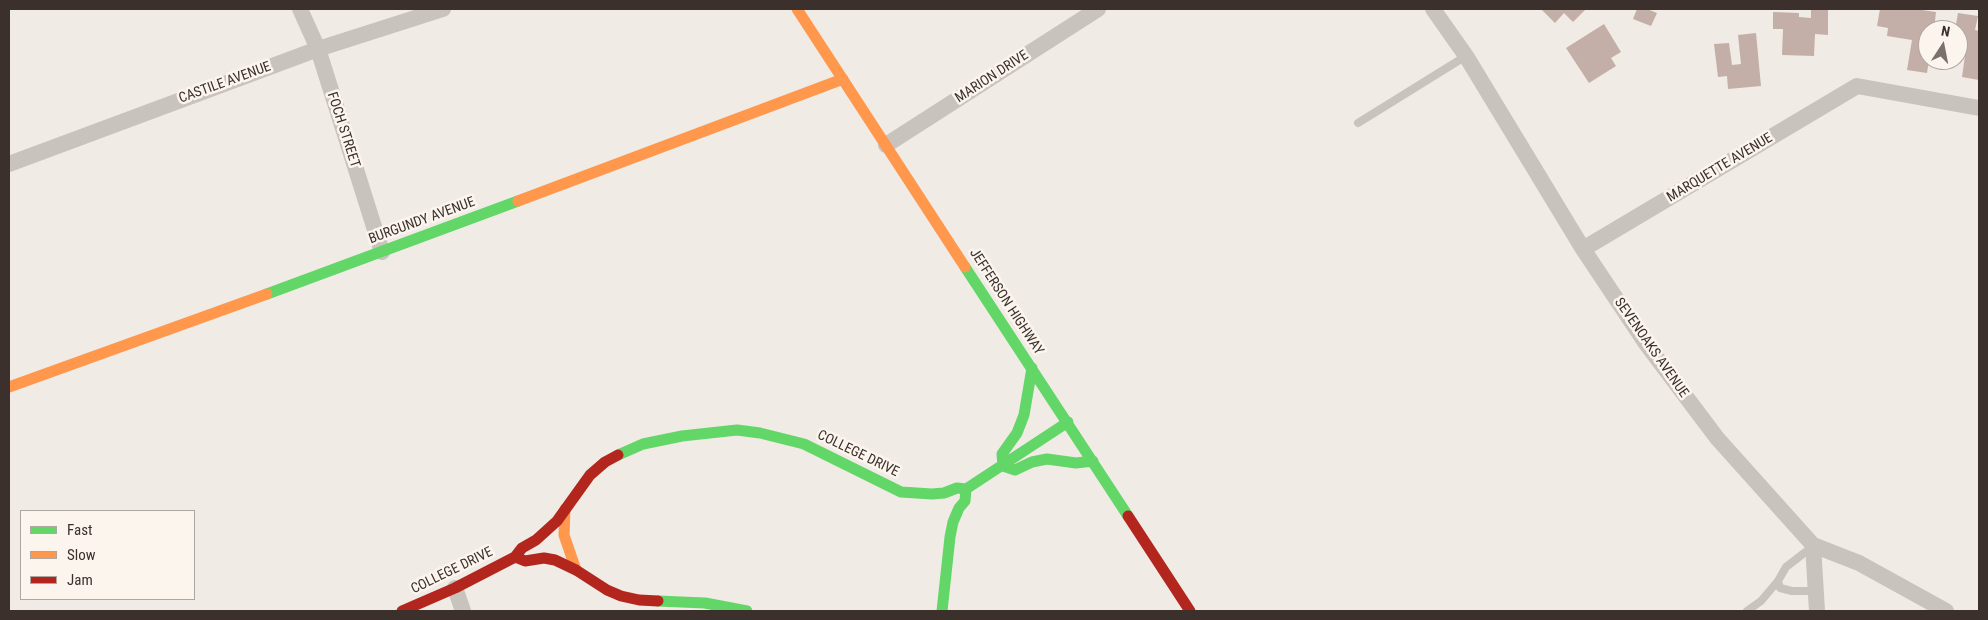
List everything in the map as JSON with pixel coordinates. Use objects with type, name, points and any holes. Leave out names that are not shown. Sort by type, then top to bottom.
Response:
[{"type":"street","name":"FOCH STREET","points":[[300,9],[318,49],[382,252]]},
{"type":"street","name":"CASTILE AVENUE","points":[[9,164],[318,49],[444,9]]},
{"type":"street","name":"JEFFERSON HIGHWAY","points":[[797,9],[1190,611]]},
{"type":"street","name":"MARION DRIVE","points":[[886,145],[1098,9]]},
{"type":"street","name":"SEVENOAKS AVENUE","points":[[1433,9],[1466,56],[1583,250],[1647,346],[1717,438],[1813,546],[1859,563],[1946,611]]},
{"type":"street","name":"BURGUNDY AVENUE","points":[[9,387],[382,252],[844,79]]},
{"type":"street","name":"MARQUETTE AVENUE","points":[[1583,250],[1857,86],[1979,108]]},
{"type":"street","points":[[1032,368],[1024,414],[1017,433],[1002,454],[1003,466],[1015,470],[1032,462],[1047,459],[1076,464],[1093,461]]},
{"type":"street","name":"COLLEGE DRIVE","points":[[402,611],[455,588],[515,557],[522,548],[547,530],[590,475],[605,462],[622,452],[643,444],[682,436],[737,430],[760,433],[804,444],[902,492],[932,494],[956,488],[966,489],[1068,422]]},
{"type":"street","points":[[942,611],[950,537],[954,522],[965,501],[966,489]]},
{"type":"street","points":[[565,509],[564,535],[576,570]]},
{"type":"street","points":[[1813,546],[1817,611]]},
{"type":"street","name":"COLLEGE DRIVE","points":[[515,557],[525,561],[539,558],[549,559],[576,570],[607,590],[621,596],[649,601],[705,603],[748,611]]},
{"type":"street","points":[[455,588],[463,611]]},
{"type":"lane","points":[[1358,123],[1466,56]]},
{"type":"lane","points":[[1747,611],[1761,601],[1786,567],[1813,546]]},
{"type":"lane","points":[[1778,580],[1780,588],[1792,591],[1816,591]]},
{"type":"building","points":[[1541,9],[1586,9],[1573,22],[1564,13],[1555,23]]},
{"type":"building","points":[[1637,9],[1647,9],[1657,13],[1651,26],[1633,19]]},
{"type":"building","points":[[1811,9],[1828,9],[1828,35],[1815,34],[1814,56],[1782,55],[1783,29],[1773,29],[1773,12],[1799,13],[1799,17],[1811,18]]},
{"type":"building","points":[[1880,9],[1915,9],[1936,12],[1935,20],[1918,20],[1918,70],[1927,70],[1927,73],[1907,70],[1912,40],[1887,36],[1888,28],[1877,26]]},
{"type":"building","points":[[1958,13],[1978,16],[1975,30],[1979,31],[1979,80],[1962,77],[1963,70],[1968,70],[1968,20],[1957,20]]},
{"type":"building","points":[[1604,24],[1621,52],[1611,58],[1616,66],[1589,83],[1566,48]]},
{"type":"building","points":[[1756,33],[1761,86],[1728,89],[1727,76],[1718,77],[1714,44],[1729,43],[1732,65],[1741,64],[1738,35]]},
{"type":"traffic: fast","points":[[267,294],[518,201]]},
{"type":"traffic: fast","points":[[965,267],[1128,516]]},
{"type":"traffic: fast","points":[[1032,368],[1024,415],[1017,433],[1002,454],[1003,466],[1015,470],[1032,462],[1047,459],[1076,463],[1093,461]]},
{"type":"traffic: fast","points":[[618,455],[643,444],[682,436],[737,430],[760,433],[804,444],[901,492],[932,494],[944,493],[957,488],[966,489],[1068,422]]},
{"type":"traffic: fast","points":[[942,611],[950,537],[953,522],[959,508],[965,501],[966,489]]},
{"type":"traffic: fast","points":[[658,601],[705,603],[747,611]]},
{"type":"traffic: slow","points":[[797,9],[965,267]]},
{"type":"traffic: slow","points":[[518,201],[843,79]]},
{"type":"traffic: slow","points":[[9,387],[267,294]]},
{"type":"traffic: slow","points":[[565,509],[564,535],[576,570]]},
{"type":"traffic: jam","points":[[402,611],[455,588],[515,557],[522,548],[536,540],[557,521],[590,475],[605,462],[618,455]]},
{"type":"traffic: jam","points":[[1128,516],[1190,611]]},
{"type":"traffic: jam","points":[[515,557],[525,561],[544,558],[555,560],[621,596],[639,600],[658,601]]}]
